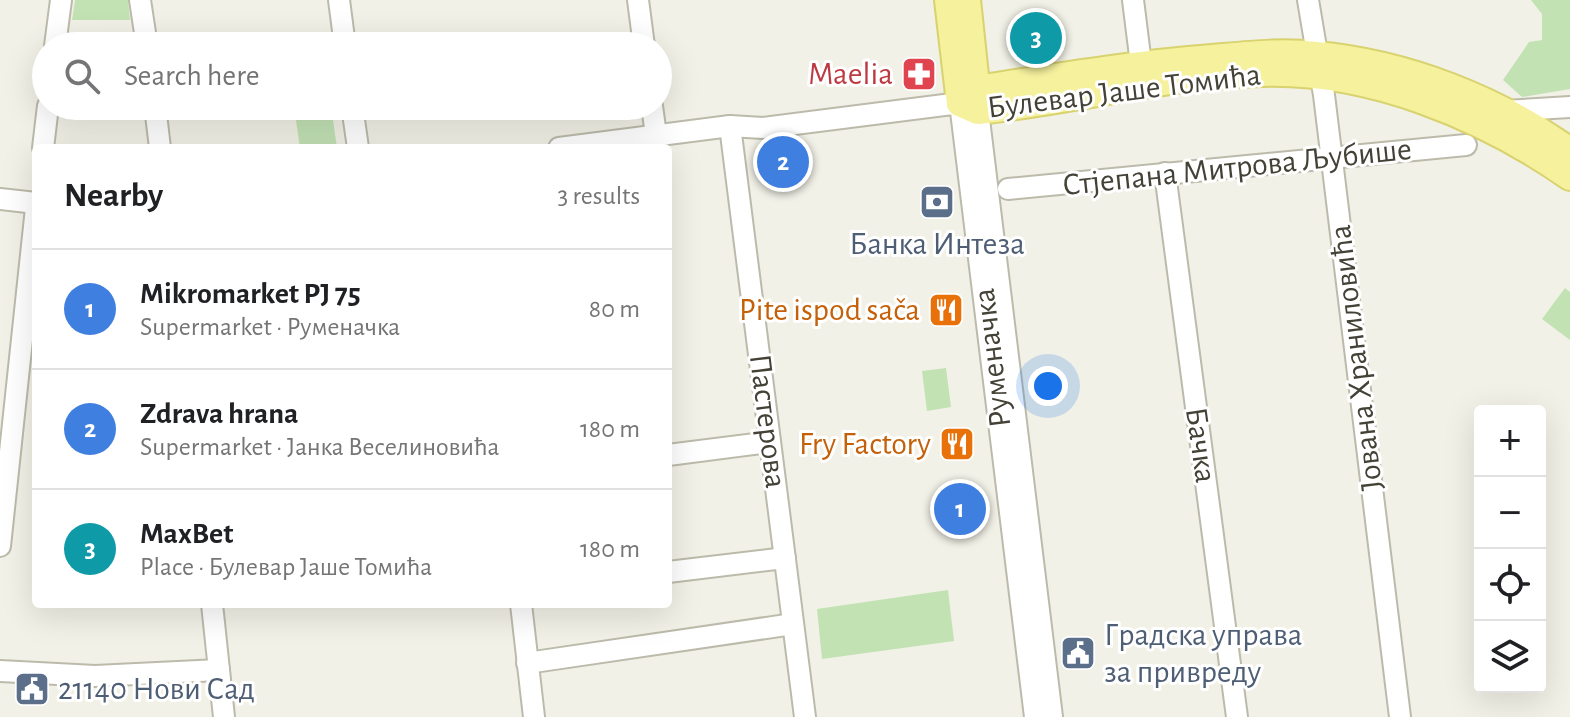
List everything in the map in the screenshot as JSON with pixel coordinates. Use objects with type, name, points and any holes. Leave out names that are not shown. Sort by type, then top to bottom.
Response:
[{"type":"main road","name":"Руменачка","points":[[948,0],[972,101]]},
{"type":"main road","name":"Руменачка","points":[[967,0],[972,101]]},
{"type":"main road","name":"Булевар Јаше Томића","points":[[972,101],[1141,64],[1281,53],[1457,113],[1518,143],[1570,177]]},
{"type":"main road","name":"Булевар Јаше Томића","points":[[972,101],[1320,66],[1428,80],[1505,111],[1570,151]]},
{"type":"street","points":[[57,32],[61,0]]},
{"type":"street","points":[[140,0],[145,32]]},
{"type":"street","points":[[339,0],[343,32]]},
{"type":"street","points":[[638,0],[642,32]]},
{"type":"street","points":[[1133,0],[1141,64]]},
{"type":"street","name":"Јована Храниловића","points":[[1308,0],[1320,66],[1400,717]]},
{"type":"street","points":[[607,144],[730,126],[763,128],[972,101]]},
{"type":"street","name":"Руменачка","points":[[972,101],[1013,542],[1035,717]]},
{"type":"street","name":"Руменачка","points":[[972,101],[1052,717]]},
{"type":"street","points":[[1505,111],[1570,107]]},
{"type":"street","points":[[43,144],[46,120]]},
{"type":"street","points":[[157,120],[160,144]]},
{"type":"street","points":[[354,120],[357,144]]},
{"type":"street","points":[[654,120],[656,135]]},
{"type":"street","name":"Пастерова","points":[[730,126],[805,717]]},
{"type":"street","name":"Стјепана Митрова Љубише","points":[[1008,189],[1466,145]]},
{"type":"street","name":"Бачка","points":[[1165,173],[1237,717]]},
{"type":"street","points":[[0,199],[32,205]]},
{"type":"street","points":[[0,546],[5,460],[32,239]]},
{"type":"street","points":[[672,454],[770,442]]},
{"type":"street","points":[[672,572],[785,558]]},
{"type":"street","points":[[212,608],[224,717]]},
{"type":"street","points":[[521,608],[534,717]]},
{"type":"street","points":[[527,663],[793,624]]},
{"type":"street","points":[[0,671],[95,676],[219,670]]},
{"type":"green space","points":[[75,0],[128,0],[130,20],[72,20]]},
{"type":"green space","points":[[1531,0],[1570,0],[1570,89],[1522,97],[1503,80],[1529,42],[1542,40],[1542,14]]},
{"type":"green space","points":[[296,120],[333,120],[336,144],[299,144]]},
{"type":"green space","points":[[1565,288],[1570,292],[1570,340],[1542,319]]},
{"type":"green space","points":[[946,368],[951,407],[927,411],[922,371]]},
{"type":"green space","points":[[948,590],[954,641],[822,659],[817,609]]},
{"type":"place","name":"MaxBet","points":[[1036,38]]},
{"type":"place","name":"Maelia","points":[[919,74]]},
{"type":"place","name":"Zdrava hrana","points":[[783,162]]},
{"type":"place","name":"Банка Интеза","points":[[937,202]]},
{"type":"place","name":"Pite ispod sača","points":[[946,310]]},
{"type":"place","name":"Fry Factory","points":[[957,444]]},
{"type":"place","name":"Mikromarket PJ 75","points":[[960,509]]},
{"type":"place","name":"Градска управа за привреду","points":[[1078,653]]},
{"type":"place","name":"21140 Нови Сад","points":[[32,689]]}]
